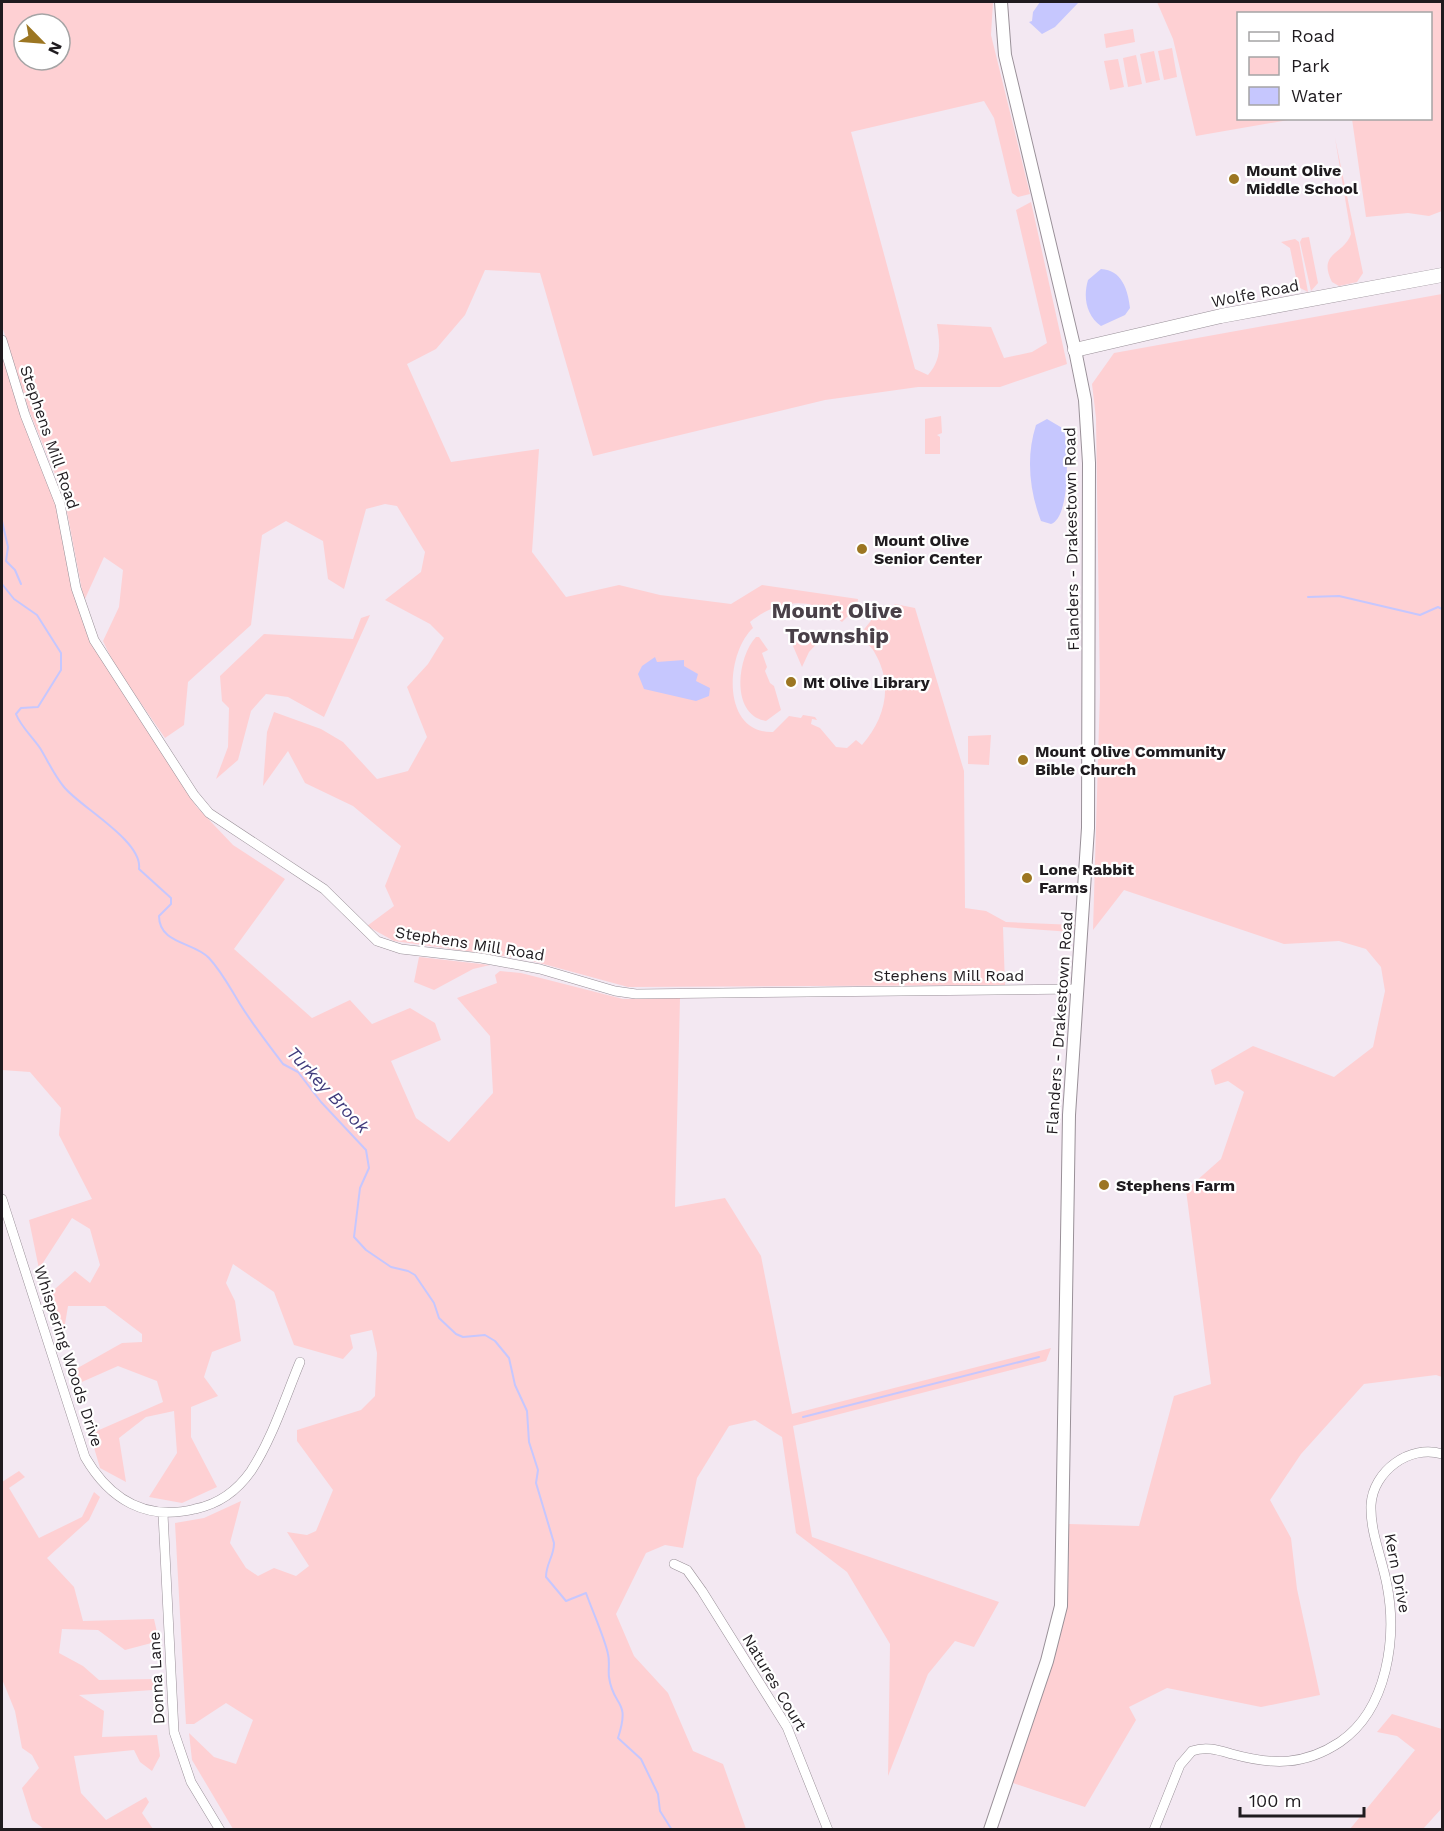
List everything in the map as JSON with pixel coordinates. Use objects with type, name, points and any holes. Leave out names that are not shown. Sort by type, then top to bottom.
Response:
[{"type":"main road","name":"Wolfe Road","points":[[1075,350],[1221,316],[1443,275]]},
{"type":"street","name":"Flanders - Drakestown Road","points":[[990,1830],[1050,1651],[1061,1606],[1069,1115],[1088,828],[1089,463],[1084,400],[1075,350],[1005,54],[1001,2]]},
{"type":"street","name":"Stephens Mill Road","points":[[2,340],[26,415],[60,504],[76,588],[86,620],[94,640],[119,681],[194,795],[209,813],[324,889],[377,941],[401,949],[481,958],[540,969],[615,991],[636,994],[1076,989]]},
{"type":"street","name":"Whispering Woods Drive","points":[[2,1199],[85,1457],[94,1473],[122,1499],[135,1506],[163,1514],[183,1512],[220,1501],[243,1481],[260,1454],[300,1362]]},
{"type":"street","name":"Kern Drive","points":[[1154,1830],[1180,1765],[1192,1751],[1212,1749],[1249,1759],[1288,1763],[1314,1757],[1330,1748],[1348,1735],[1359,1722],[1382,1680],[1392,1628],[1387,1585],[1372,1519],[1373,1492],[1384,1472],[1403,1458],[1428,1452],[1443,1454]]},
{"type":"street","name":"Donna Lane","points":[[163,1514],[174,1732],[191,1782],[220,1830]]},
{"type":"street","name":"Natures Court","points":[[674,1564],[687,1570],[702,1591],[787,1727],[828,1830]]},
{"type":"green space","points":[[2,2],[993,2],[991,35],[1030,194],[1018,197],[1012,193],[994,118],[984,101],[851,132],[915,369],[928,375],[936,363],[939,345],[937,324],[991,327],[1004,358],[1032,352],[1047,343],[1016,210],[1031,202],[1067,364],[1000,387],[918,387],[825,400],[593,456],[540,273],[485,270],[465,315],[436,349],[407,364],[451,462],[539,449],[532,552],[566,597],[619,585],[660,595],[731,604],[762,585],[858,599],[857,607],[842,622],[821,608],[800,603],[779,606],[750,622],[753,628],[744,640],[737,656],[733,673],[733,690],[736,707],[744,720],[756,729],[773,732],[789,716],[801,718],[803,715],[815,717],[817,720],[812,719],[811,724],[820,728],[836,747],[847,748],[856,740],[862,745],[881,714],[885,692],[882,669],[873,649],[861,641],[861,633],[878,612],[890,610],[895,604],[915,608],[964,771],[965,908],[986,911],[1006,922],[1075,925],[1071,932],[1003,927],[1005,985],[628,987],[525,959],[394,941],[367,926],[394,906],[385,886],[401,846],[353,806],[305,783],[288,751],[263,786],[267,732],[274,712],[321,729],[343,742],[377,779],[408,771],[427,737],[407,687],[428,664],[444,638],[430,624],[385,600],[421,572],[425,552],[397,506],[385,504],[366,509],[344,589],[328,579],[323,541],[286,521],[262,535],[251,625],[188,682],[184,725],[165,738],[115,666],[103,641],[119,607],[123,570],[104,557],[84,601],[64,496],[30,413],[2,326]]},
{"type":"green space","points":[[1157,2],[1442,2],[1442,211],[1429,216],[1408,213],[1366,217],[1352,120],[1432,120],[1432,12],[1237,12],[1237,120],[1288,120],[1196,136],[1173,39]]},
{"type":"green space","points":[[1133,29],[1135,42],[1106,48],[1104,34]]},
{"type":"green space","points":[[1172,48],[1177,77],[1164,80],[1158,51]]},
{"type":"green space","points":[[1154,51],[1160,80],[1146,83],[1140,54]]},
{"type":"green space","points":[[1136,55],[1142,84],[1128,87],[1123,58]]},
{"type":"green space","points":[[1118,59],[1124,87],[1110,90],[1104,61]]},
{"type":"green space","points":[[1335,138],[1363,273],[1357,282],[1339,286],[1332,282],[1328,265],[1330,259],[1348,241],[1351,234]]},
{"type":"green space","points":[[1309,237],[1318,283],[1311,291],[1300,242],[1302,238]]},
{"type":"green space","points":[[1295,239],[1299,242],[1308,292],[1298,287],[1290,248],[1281,242]]},
{"type":"green space","points":[[1442,294],[1442,1377],[1436,1375],[1364,1384],[1301,1454],[1270,1500],[1291,1538],[1297,1589],[1320,1695],[1261,1707],[1167,1688],[1129,1707],[1136,1720],[1085,1807],[1010,1782],[1059,1640],[1068,1593],[1069,1524],[1139,1526],[1174,1396],[1211,1384],[1186,1190],[1221,1159],[1244,1092],[1228,1081],[1215,1085],[1211,1070],[1253,1046],[1334,1077],[1373,1047],[1385,991],[1381,967],[1366,949],[1339,941],[1284,944],[1124,890],[1093,930],[1100,692],[1096,418],[1092,384],[1114,353]]},
{"type":"green space","points":[[2,353],[58,511],[79,611],[91,643],[196,806],[233,845],[285,879],[234,949],[312,1018],[350,1000],[372,1024],[410,1008],[435,1023],[441,1040],[391,1061],[416,1118],[449,1142],[493,1093],[490,1036],[457,998],[497,983],[495,975],[500,971],[521,973],[623,999],[680,998],[675,1207],[725,1198],[761,1256],[792,1414],[1051,1348],[1046,1361],[793,1426],[812,1537],[999,1602],[974,1647],[955,1641],[928,1674],[888,1776],[890,1644],[847,1572],[796,1533],[782,1437],[755,1420],[729,1426],[697,1478],[683,1548],[665,1545],[646,1553],[616,1614],[634,1656],[668,1693],[693,1751],[723,1764],[746,1829],[233,1829],[192,1760],[189,1733],[214,1757],[236,1764],[253,1720],[226,1703],[194,1724],[186,1724],[175,1523],[204,1518],[241,1501],[230,1543],[246,1568],[258,1576],[274,1568],[296,1576],[309,1566],[287,1532],[307,1535],[316,1531],[333,1490],[297,1441],[297,1430],[361,1410],[375,1396],[377,1353],[372,1330],[350,1335],[353,1348],[343,1359],[294,1345],[274,1292],[233,1264],[226,1283],[235,1301],[241,1341],[212,1352],[204,1377],[218,1396],[191,1407],[191,1437],[217,1487],[182,1503],[149,1497],[177,1453],[174,1411],[146,1417],[119,1438],[126,1482],[100,1468],[90,1434],[163,1402],[157,1381],[118,1366],[75,1385],[67,1374],[122,1343],[142,1342],[142,1334],[105,1306],[68,1306],[63,1336],[46,1297],[75,1271],[90,1283],[100,1265],[90,1229],[72,1218],[39,1269],[29,1220],[92,1199],[59,1135],[61,1108],[30,1072],[2,1070]]},
{"type":"green space","points":[[941,416],[942,433],[937,435],[940,437],[940,454],[925,454],[925,419]]},
{"type":"green space","points":[[370,615],[324,717],[288,697],[266,694],[251,711],[238,760],[216,779],[228,747],[229,708],[222,701],[220,676],[264,634],[353,639],[361,618]]},
{"type":"green space","points":[[807,631],[822,638],[809,652],[802,667],[787,632]]},
{"type":"green space","points":[[756,637],[759,637],[768,650],[762,653],[767,667],[765,671],[770,683],[774,686],[781,710],[766,721],[754,716],[747,708],[740,684],[744,658]]},
{"type":"green space","points":[[991,735],[989,765],[968,764],[968,736]]},
{"type":"green space","points":[[419,957],[490,965],[473,969],[434,990],[414,982]]},
{"type":"green space","points":[[19,1471],[25,1477],[9,1488],[39,1538],[82,1517],[94,1492],[100,1497],[89,1520],[47,1558],[74,1587],[83,1621],[154,1619],[159,1641],[125,1650],[98,1630],[62,1629],[59,1653],[83,1666],[99,1680],[155,1679],[153,1690],[79,1695],[104,1711],[102,1737],[157,1735],[160,1756],[152,1771],[140,1762],[134,1750],[74,1756],[81,1793],[106,1820],[146,1797],[149,1802],[142,1813],[153,1829],[44,1829],[32,1820],[22,1788],[39,1768],[32,1755],[22,1748],[15,1711],[2,1679],[2,1482]]},
{"type":"green space","points":[[1392,1714],[1442,1729],[1442,1808],[1423,1829],[1350,1829],[1415,1750],[1397,1736],[1377,1732]]},
{"type":"water","points":[[1040,2],[1079,2],[1055,27],[1042,34],[1029,22],[1032,21],[1033,12]]},
{"type":"water","points":[[1101,269],[1114,273],[1123,282],[1130,308],[1125,315],[1101,326],[1089,311],[1086,293],[1088,280]]},
{"type":"water","points":[[1047,419],[1064,429],[1066,450],[1065,496],[1057,519],[1051,524],[1041,521],[1030,473],[1031,449],[1036,425]]},
{"type":"water","points":[[655,657],[657,662],[684,660],[684,666],[698,674],[696,681],[710,688],[709,696],[696,701],[644,689],[638,674],[642,666]]},
{"type":"waterway","points":[[2,521],[8,547],[6,561],[15,570],[21,584]]},
{"type":"waterway","name":"Turkey Brook","points":[[2,584],[14,599],[37,615],[61,653],[61,670],[38,707],[21,708],[16,714],[21,723],[40,748],[64,787],[121,836],[138,858],[139,869],[171,898],[171,904],[159,916],[165,932],[209,958],[283,1064],[298,1072],[321,1102],[366,1150],[369,1168],[360,1188],[354,1237],[366,1250],[391,1267],[415,1275],[434,1303],[439,1318],[456,1334],[463,1337],[485,1335],[495,1341],[509,1358],[515,1385],[527,1411],[529,1442],[538,1470],[536,1483],[554,1543],[546,1577],[566,1601],[586,1593],[609,1657],[611,1687],[622,1709],[622,1725],[618,1738],[641,1759],[658,1794],[660,1811],[672,1830]]},
{"type":"waterway","points":[[1308,597],[1339,596],[1420,615],[1438,607],[1442,609]]},
{"type":"waterway","points":[[803,1417],[1039,1357]]},
{"type":"place","name":"Mount Olive Middle School","points":[[1234,179]]},
{"type":"place","name":"Mount Olive Senior Center","points":[[862,549]]},
{"type":"place","name":"Mt Olive Library","points":[[791,682]]},
{"type":"place","name":"Mount Olive Community Bible Church","points":[[1023,760]]},
{"type":"place","name":"Lone Rabbit Farms","points":[[1027,878]]},
{"type":"place","name":"Stephens Farm","points":[[1104,1185]]},
{"type":"district","name":"Mount Olive Township","points":[[837,622]]}]
